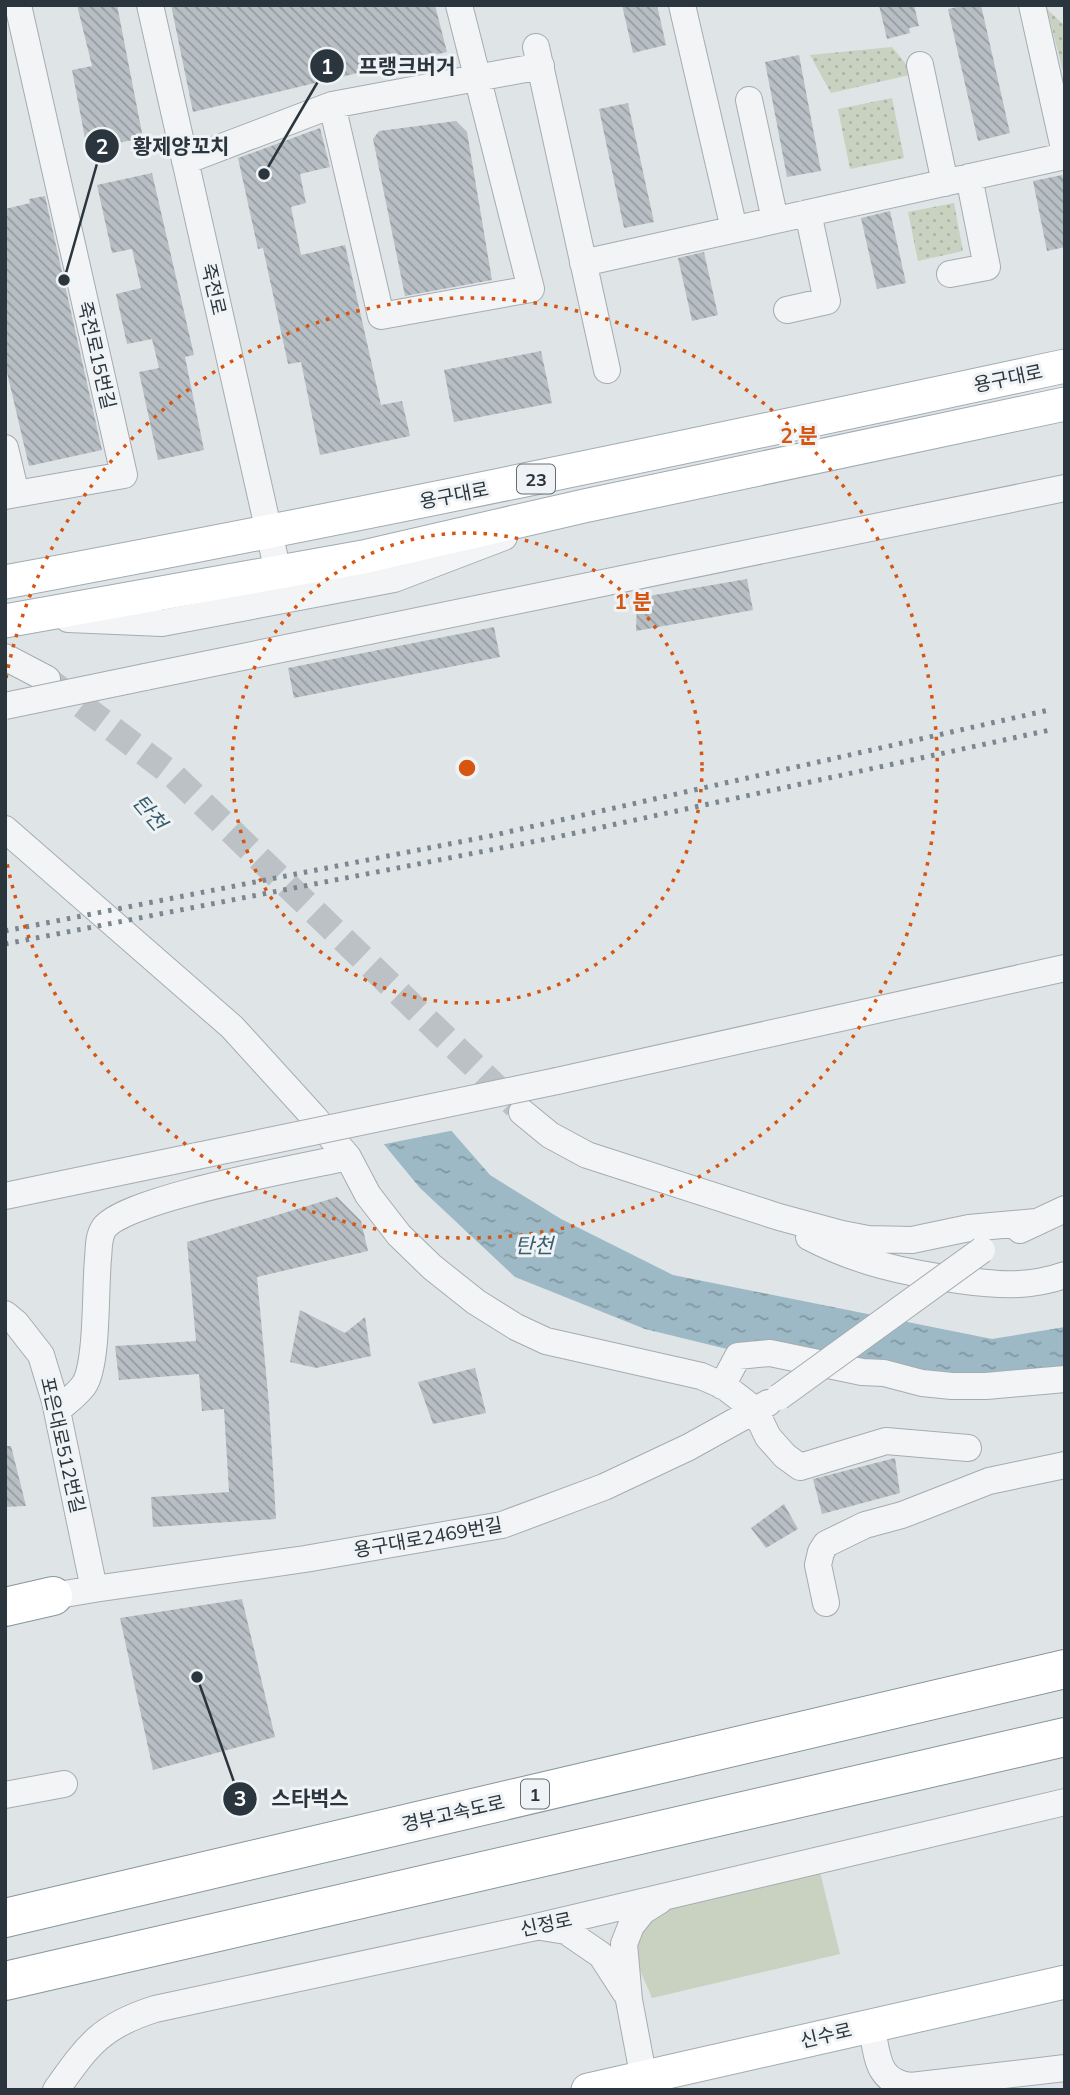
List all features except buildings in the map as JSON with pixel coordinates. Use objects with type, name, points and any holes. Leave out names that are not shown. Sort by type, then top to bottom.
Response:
[{"type":"highway","points":[[5,1600],[53,1596]]},
{"type":"highway","points":[[5,1606],[53,1596]]},
{"type":"highway","name":"경부고속도로","points":[[5,1919],[1065,1669]]},
{"type":"highway","points":[[5,1981],[1065,1737]]},
{"type":"main road","name":"용구대로","points":[[5,582],[269,533],[590,468],[1065,366]]},
{"type":"main road","name":"용구대로","points":[[15,620],[363,557],[584,506],[1065,404]]},
{"type":"main road","name":"신수로","points":[[588,2090],[644,2084],[871,2025],[1065,1982]]},
{"type":"street","name":"죽전로15번길","points":[[5,449],[10,495],[124,475],[18,5]]},
{"type":"street","name":"죽전로","points":[[150,5],[278,572]]},
{"type":"street","points":[[332,105],[381,316],[531,289],[459,5]]},
{"type":"street","points":[[682,5],[734,229]]},
{"type":"street","points":[[583,262],[1065,154],[1032,5]]},
{"type":"street","points":[[185,161],[332,105],[477,80],[538,57],[607,370]]},
{"type":"street","points":[[920,65],[987,267],[950,274]]},
{"type":"street","points":[[749,100],[775,220]]},
{"type":"street","points":[[787,310],[827,301],[808,213]]},
{"type":"street","points":[[5,706],[1065,488]]},
{"type":"street","points":[[15,620],[162,622],[394,579],[584,506]]},
{"type":"street","points":[[5,657],[47,679]]},
{"type":"street","points":[[5,830],[232,1027],[348,1157],[369,1195],[399,1234],[432,1267],[477,1302],[516,1327],[546,1341],[701,1376],[722,1386],[755,1410],[768,1437],[785,1456],[800,1467],[886,1441],[968,1448]]},
{"type":"street","points":[[5,1196],[557,1081],[1065,968]]},
{"type":"street","points":[[522,1112],[557,1140],[587,1155],[779,1217],[842,1234],[889,1241],[912,1240],[970,1228],[1036,1222],[1065,1209]]},
{"type":"street","points":[[57,1411],[84,1385],[92,1357],[100,1236],[105,1227],[120,1216],[173,1198],[259,1175],[348,1157]]},
{"type":"street","points":[[779,1217],[811,1238],[850,1256],[915,1274],[1002,1286],[1031,1284],[1065,1275]]},
{"type":"street","name":"용구대로2469번길","points":[[53,1596],[305,1559],[502,1525],[604,1487],[689,1447],[779,1397],[982,1250],[1036,1222]]},
{"type":"street","name":"포은대로512번길","points":[[5,1314],[16,1323],[41,1355],[57,1411],[94,1589]]},
{"type":"street","points":[[722,1386],[738,1356],[769,1353],[862,1372],[884,1373],[922,1383],[952,1386],[986,1386],[1065,1378]]},
{"type":"street","points":[[826,1603],[818,1566],[826,1544],[866,1525],[902,1515],[989,1481],[1065,1465]]},
{"type":"street","points":[[5,1588],[53,1596]]},
{"type":"street","points":[[5,1615],[53,1596]]},
{"type":"street","points":[[5,1796],[64,1784]]},
{"type":"street","name":"신정로","points":[[56,2090],[85,2049],[109,2028],[127,2017],[184,2001],[536,1927],[1065,1802]]},
{"type":"street","points":[[644,2084],[629,2000],[624,1944],[631,1926],[643,1911],[667,1896]]},
{"type":"street","points":[[536,1927],[566,1931],[601,1955],[629,2000]]},
{"type":"street","points":[[871,2025],[882,2073],[896,2084],[965,2084],[1065,2068]]},
{"type":"green space","points":[[1047,9],[1065,26],[1065,79]]},
{"type":"green space","points":[[892,47],[914,74],[831,93],[810,55]]},
{"type":"green space","points":[[892,98],[904,158],[850,169],[838,109]]},
{"type":"green space","points":[[954,203],[963,251],[918,261],[908,212]]},
{"type":"green space","points":[[819,1868],[840,1954],[652,1998],[631,1949],[646,1915]]},
{"type":"water","name":"탄천","points":[[84,782],[359,1025],[490,1175],[561,1219],[673,1275],[992,1339],[1065,1327],[1065,1392],[892,1389],[645,1329],[515,1277],[420,1188]]},
{"type":"pier","points":[[5,691],[81,732],[362,1023],[455,1130],[380,1145],[82,785],[5,749]]},
{"type":"tunnel","points":[[51,682],[173,775],[516,1106]]},
{"type":"railway","points":[[5,931],[490,836],[1049,710]]},
{"type":"railway","points":[[5,944],[552,838],[1050,730]]},
{"type":"place","name":"프랭크버거","points":[[264,174]]},
{"type":"place","name":"황제양꼬치","points":[[64,280]]},
{"type":"place","name":"스타벅스","points":[[197,1677]]}]
